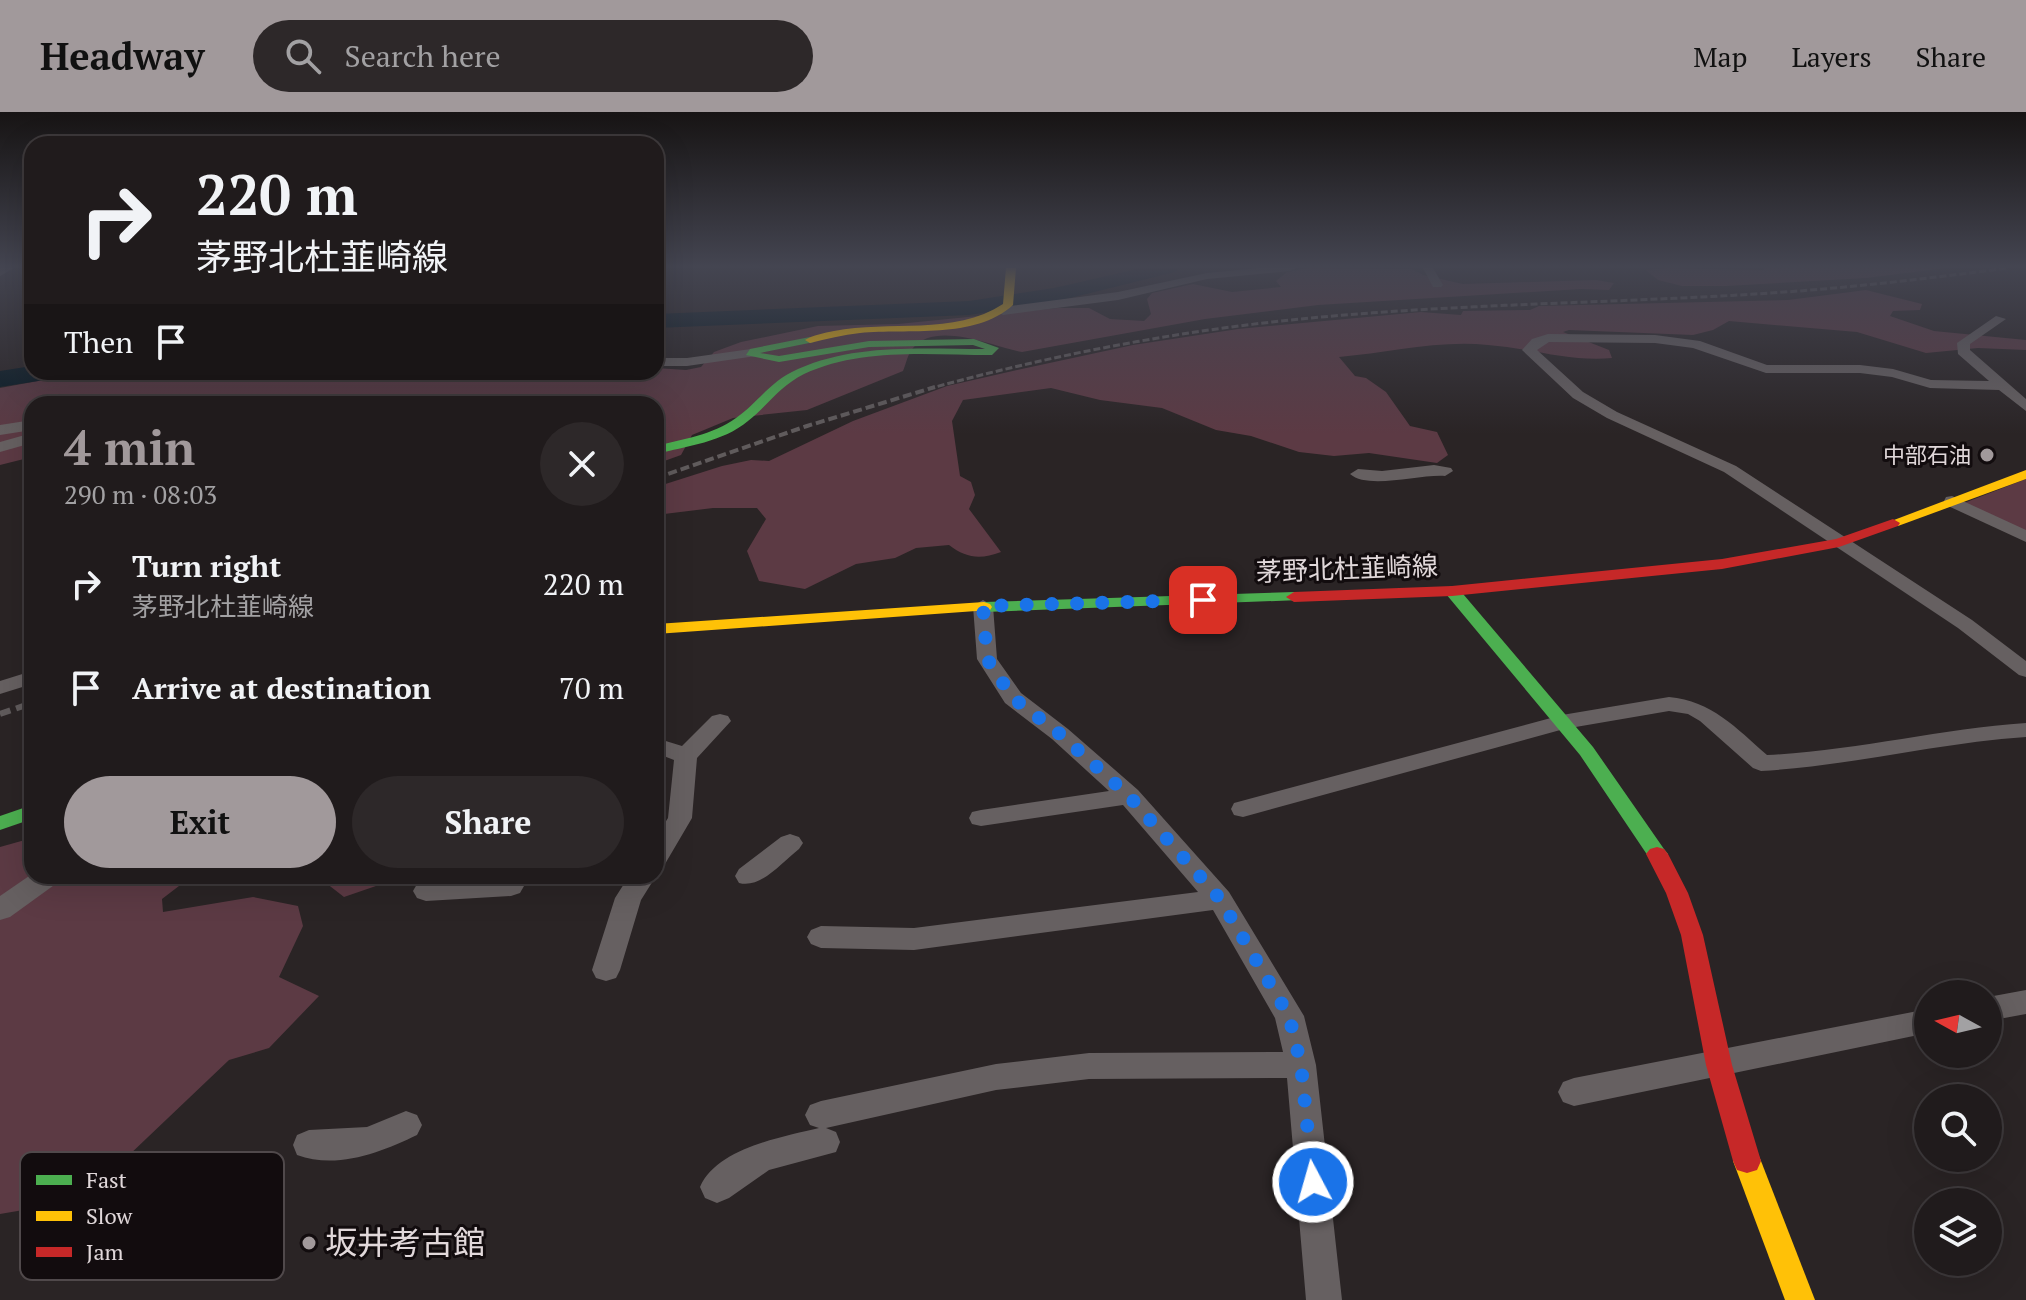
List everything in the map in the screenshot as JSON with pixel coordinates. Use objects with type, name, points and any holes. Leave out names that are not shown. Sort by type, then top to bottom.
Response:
[{"type":"street","points":[[664,362],[751,353],[808,338],[858,330],[947,323]]},
{"type":"street","points":[[1993,323],[1963,343],[1963,351],[2026,407]]},
{"type":"street","points":[[2002,386],[1930,384],[1893,373],[1860,369],[1766,369],[1695,344],[1655,339],[1548,338],[1537,342],[1529,350],[1539,363],[1578,395],[1612,415],[1730,469],[1965,624],[2026,671]]},
{"type":"street","points":[[664,448],[726,430],[743,419],[777,385],[830,361],[872,353],[982,354],[992,352],[994,348],[974,342],[869,344],[779,359],[756,358],[751,353]]},
{"type":"street","points":[[0,430],[24,426]]},
{"type":"street","points":[[0,447],[24,440]]},
{"type":"street","points":[[1358,474],[1389,478],[1431,470],[1445,471]]},
{"type":"street","name":"茅野北杜韮崎線","points":[[664,628],[983,606],[1452,591],[1722,564],[1839,543],[2026,474]]},
{"type":"street","points":[[1952,501],[2026,537]]},
{"type":"street","points":[[1452,591],[1562,722],[1635,816],[1677,894],[1697,956],[1718,1063],[1765,1219],[1800,1300]]},
{"type":"street","points":[[983,606],[987,659],[1013,698],[1060,734],[1129,796],[1220,899],[1289,1016],[1301,1065],[1324,1300]]},
{"type":"street","points":[[0,688],[24,680]]},
{"type":"street","points":[[1243,809],[1562,722],[1685,704],[1703,712],[1761,763],[1809,762],[1993,731],[2026,730]]},
{"type":"street","points":[[664,845],[680,818],[686,756],[720,721]]},
{"type":"street","points":[[664,748],[686,756]]},
{"type":"street","points":[[981,818],[1129,796]]},
{"type":"street","points":[[0,823],[24,815]]},
{"type":"street","points":[[748,876],[790,843]]},
{"type":"street","points":[[0,910],[37,884]]},
{"type":"street","points":[[426,891],[458,884]]},
{"type":"street","points":[[478,884],[511,886]]},
{"type":"street","points":[[606,970],[628,898],[638,884]]},
{"type":"street","points":[[821,937],[914,939],[1220,899]]},
{"type":"street","points":[[2002,1006],[2026,1002]]},
{"type":"street","points":[[1574,1092],[1914,1024]]},
{"type":"street","points":[[717,1187],[761,1157],[822,1128],[996,1077],[1089,1066],[1301,1065]]},
{"type":"street","points":[[309,1145],[370,1142],[406,1125]]},
{"type":"shaded area","points":[[1180,323],[1022,352],[966,338],[936,336],[923,340],[913,348],[903,371],[807,410],[733,418],[692,435],[681,455],[664,461],[664,396],[24,396],[24,459],[0,465],[0,388],[44,380],[664,380],[664,369],[701,367],[714,352],[741,342],[818,326]]},
{"type":"shaded area","points":[[1298,323],[1725,323],[1693,335],[1563,332],[1609,350],[1612,358],[1581,358],[1469,344],[1339,357],[1355,376],[1366,378],[1386,392],[1410,426],[1437,432],[1448,455],[1437,463],[1369,453],[1334,456],[1299,452],[1251,436],[1216,430],[1162,408],[1100,400],[1051,388],[963,400],[952,421],[960,476],[971,482],[975,495],[969,509],[1001,552],[980,557],[961,553],[949,545],[916,548],[895,558],[856,564],[805,589],[759,581],[747,551],[766,519],[757,508],[713,508],[664,514],[664,484],[722,466],[751,460],[769,461],[853,421],[947,386],[1133,345]]},
{"type":"shaded area","points":[[1757,323],[1912,323],[1934,331],[2026,340],[2026,350],[1978,348],[1926,353],[1857,332]]},
{"type":"shaded area","points":[[2026,479],[2026,533],[1964,503]]},
{"type":"shaded area","points":[[24,840],[24,884],[182,884],[162,899],[163,912],[253,897],[298,906],[303,926],[279,977],[319,996],[269,1048],[229,1060],[132,1152],[20,1152],[20,1211],[0,1214],[0,847]]},
{"type":"shaded area","points":[[327,884],[382,884],[344,897]]},
{"type":"waterway","points":[[0,379],[24,376]]},
{"type":"railway","points":[[931,388],[1099,349],[1262,323]]},
{"type":"railway","points":[[931,388],[935,387]]},
{"type":"railway","points":[[664,475],[807,426],[931,388]]},
{"type":"railway","points":[[0,714],[24,706]]},
{"type":"traffic: fast","points":[[664,448],[733,426],[777,385],[826,362],[881,353],[992,352],[994,348],[974,342],[869,344],[779,359],[751,355],[754,351],[810,340]]},
{"type":"traffic: fast","points":[[1452,591],[1586,751],[1657,854]]},
{"type":"traffic: fast","points":[[984,607],[1294,597]]},
{"type":"traffic: fast","points":[[0,823],[24,815]]},
{"type":"traffic: slow","points":[[810,340],[860,330],[961,323]]},
{"type":"traffic: slow","points":[[1893,523],[2026,474]]},
{"type":"traffic: slow","points":[[664,628],[984,607]]},
{"type":"traffic: slow","points":[[1747,1161],[1800,1300]]},
{"type":"traffic: jam","points":[[1294,597],[1452,591],[1722,564],[1839,543],[1893,523]]},
{"type":"traffic: jam","points":[[1657,854],[1677,893],[1692,935],[1719,1065],[1747,1161]]},
{"type":"place","name":"中部石油","points":[[1987,455]]},
{"type":"place","name":"坂井考古館","points":[[309,1243]]},
{"type":"route","points":[[1203,600],[983,606],[987,659],[1013,698],[1060,734],[1129,796],[1220,899],[1289,1016],[1301,1065],[1313,1182]]}]
